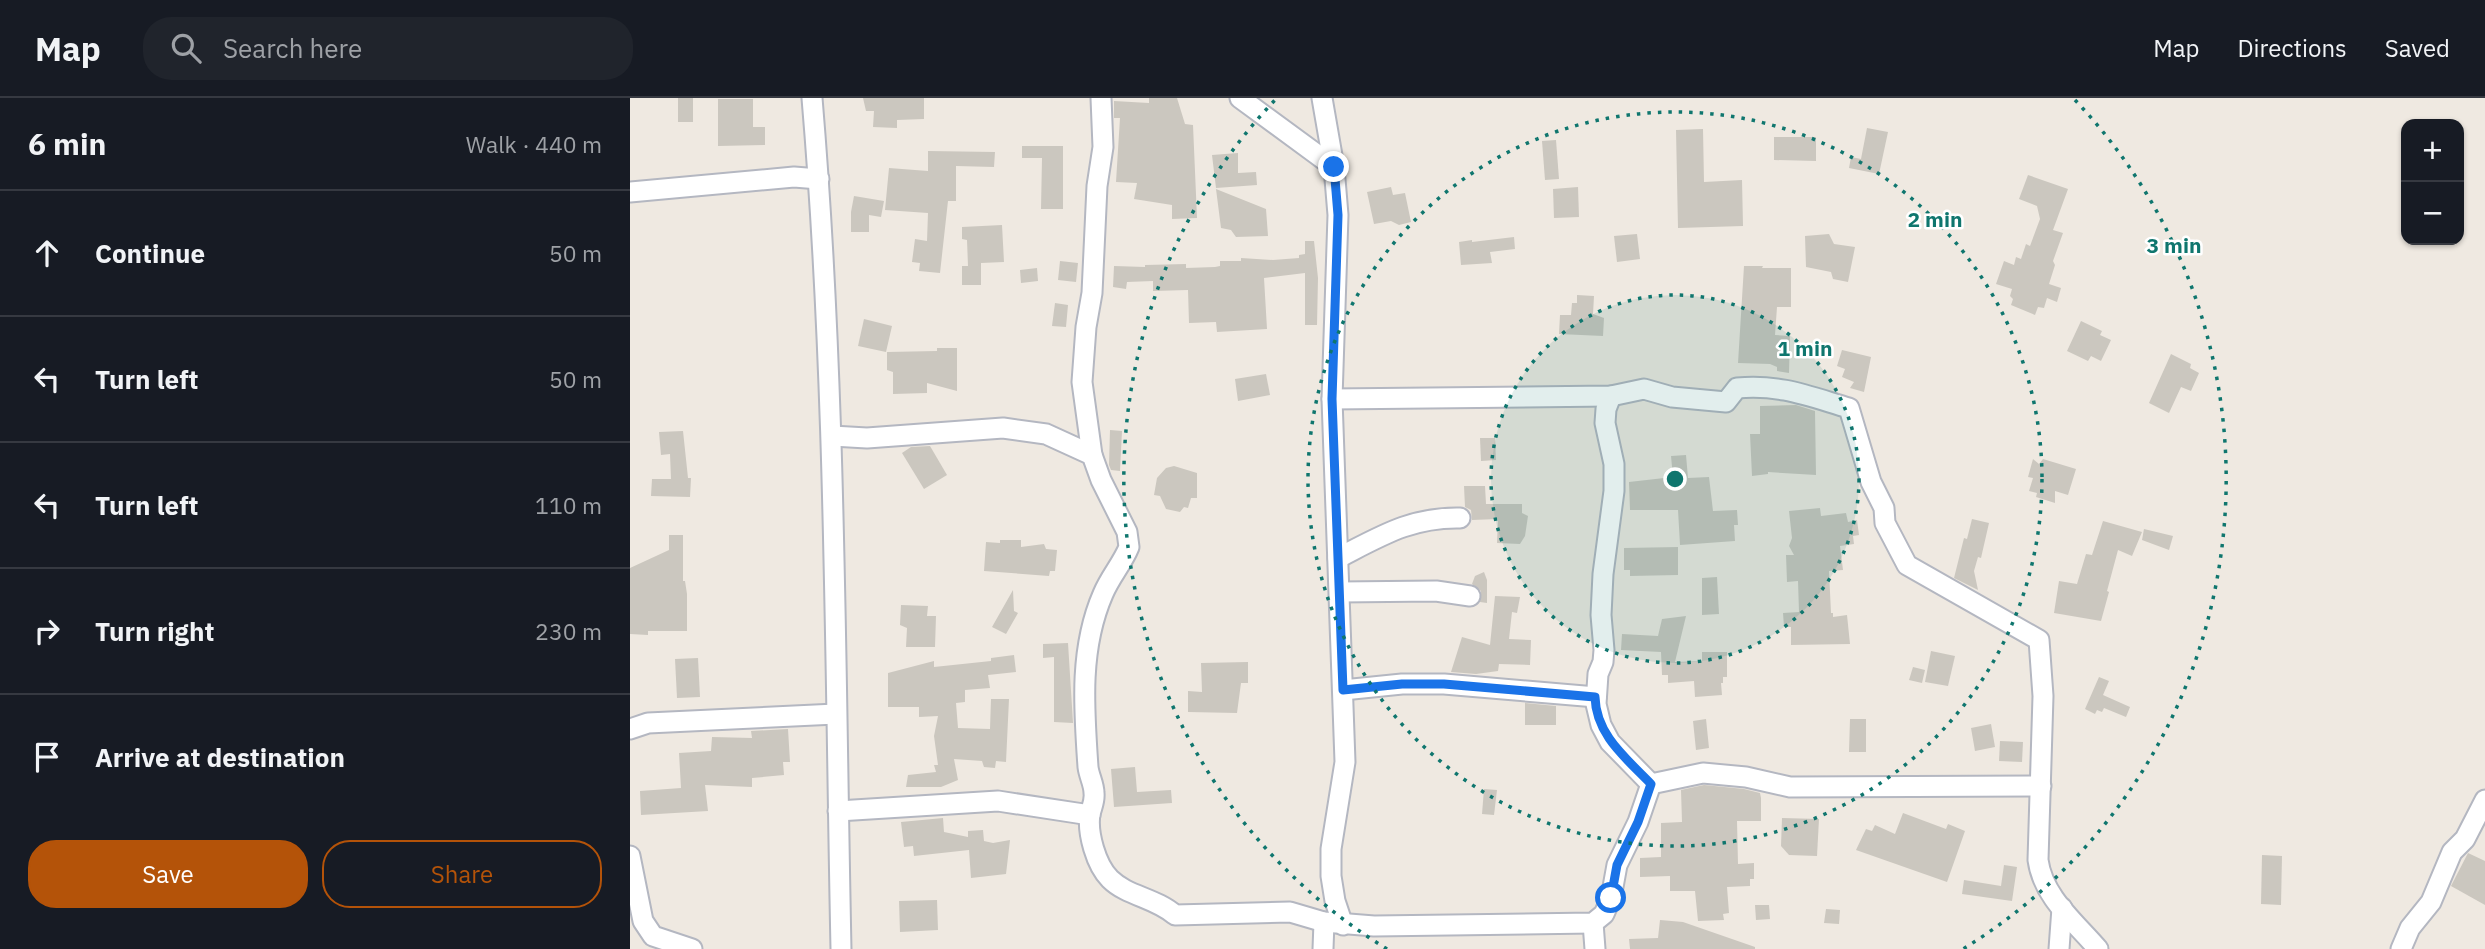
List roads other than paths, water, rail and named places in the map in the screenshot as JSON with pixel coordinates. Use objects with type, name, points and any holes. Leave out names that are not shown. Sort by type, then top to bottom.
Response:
[{"type":"street","points":[[812,98],[819,179],[832,436],[841,949]]},
{"type":"street","points":[[1101,98],[1103,146],[1097,186],[1092,293],[1086,327],[1082,382],[1092,455],[1101,480],[1127,532],[1129,547],[1103,592],[1091,629],[1083,673],[1088,771],[1094,790],[1090,815],[1093,852],[1110,879],[1130,891],[1164,905],[1175,915],[1290,912],[1334,923],[1593,923],[1604,915],[1611,898],[1617,865],[1638,822],[1651,784]]},
{"type":"street","points":[[1240,98],[1334,167]]},
{"type":"street","points":[[1322,98],[1334,167],[1338,215],[1332,399],[1345,762],[1331,849],[1334,923],[1323,949]]},
{"type":"street","points":[[630,192],[794,177],[819,179]]},
{"type":"street","points":[[1332,399],[1611,396],[1644,389],[1672,397],[1726,402],[1737,388],[1759,386],[1782,388],[1849,408],[1871,482],[1884,508],[1885,523],[1907,565],[2039,640],[2043,696],[2038,860],[2040,874],[2053,899],[2098,949]]},
{"type":"street","points":[[1611,396],[1605,423],[1614,464],[1614,492],[1603,574],[1603,662],[1598,674],[1595,697],[1601,725],[1610,742],[1651,784]]},
{"type":"street","points":[[832,436],[867,438],[1003,428],[1046,434],[1092,455]]},
{"type":"street","points":[[1338,558],[1400,527],[1421,520],[1460,518]]},
{"type":"street","points":[[1339,592],[1436,592],[1470,596]]},
{"type":"street","points":[[1343,690],[1402,684],[1444,684],[1595,697]]},
{"type":"street","points":[[630,729],[648,723],[836,713]]},
{"type":"street","points":[[1651,784],[1703,773],[1746,777],[1790,787],[2041,786]]},
{"type":"street","points":[[2401,949],[2410,928],[2431,902],[2452,852],[2465,839],[2485,800]]},
{"type":"street","points":[[838,811],[998,801],[1090,815]]},
{"type":"street","points":[[630,856],[643,921],[653,936],[692,949]]},
{"type":"street","points":[[2059,949],[2062,908]]},
{"type":"street","points":[[1593,923],[1595,949]]}]
